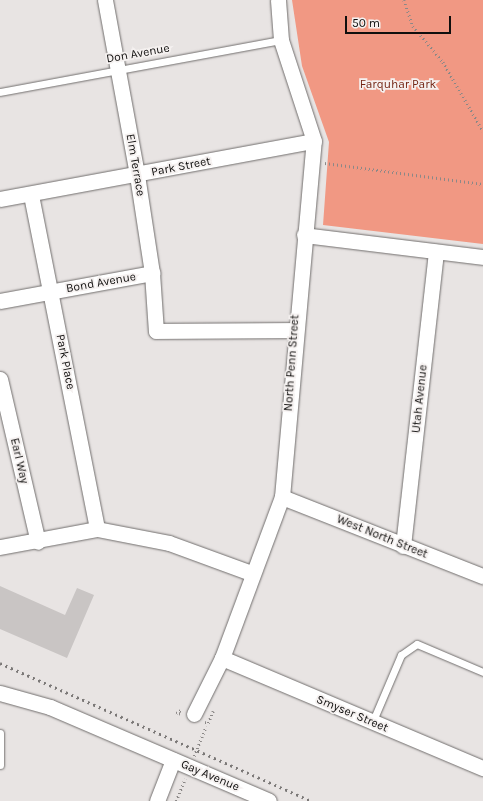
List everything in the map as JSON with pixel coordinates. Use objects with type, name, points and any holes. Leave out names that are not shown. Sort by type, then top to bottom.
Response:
[{"type":"street","name":"Elm Terrace","points":[[105,0],[137,175],[152,273],[156,331],[294,330]]},
{"type":"street","name":"North Penn Street","points":[[194,714],[222,658],[251,573],[282,496],[294,330],[314,141],[281,40],[278,0]]},
{"type":"street","name":"Park Street","points":[[0,199],[31,195],[314,141]]},
{"type":"street","name":"Park Place","points":[[31,195],[97,530]]},
{"type":"street","points":[[304,235],[483,257]]},
{"type":"street","name":"Utah Avenue","points":[[403,546],[436,252]]},
{"type":"street","name":"Bond Avenue","points":[[0,301],[152,273]]},
{"type":"street","name":"Earl Way","points":[[0,379],[38,542]]},
{"type":"street","name":"West North Street","points":[[282,496],[403,546],[483,576]]},
{"type":"street","points":[[0,547],[38,542],[97,530],[169,543],[251,573]]},
{"type":"street","name":"Smyser Street","points":[[222,658],[372,723],[483,768]]},
{"type":"street","name":"Gay Avenue","points":[[0,693],[50,707],[270,801]]},
{"type":"street","points":[[157,801],[173,760]]},
{"type":"lane","name":"Don Avenue","points":[[0,92],[117,69],[281,40]]},
{"type":"lane","points":[[372,723],[401,655],[417,644],[483,672]]},
{"type":"lane","points":[[0,733],[0,765]]},
{"type":"path","points":[[404,0],[413,26],[443,62],[483,131]]},
{"type":"path","points":[[328,164],[483,184]]},
{"type":"path","points":[[194,756],[206,726]]},
{"type":"green space","name":"Farquhar Park","points":[[292,0],[483,0],[483,244],[323,225],[329,142],[302,66]]},
{"type":"building","points":[[0,586],[65,615],[77,588],[94,595],[67,658],[0,629]]},
{"type":"railway","points":[[0,663],[311,801]]}]
